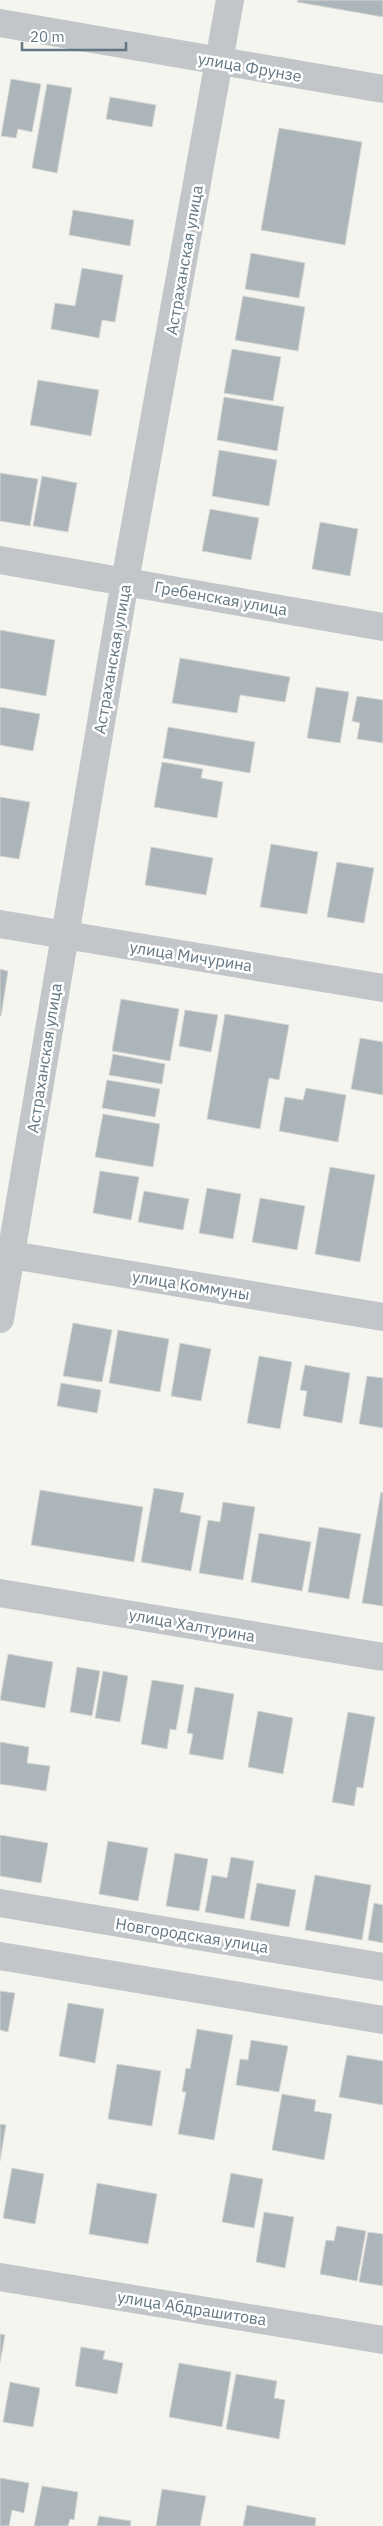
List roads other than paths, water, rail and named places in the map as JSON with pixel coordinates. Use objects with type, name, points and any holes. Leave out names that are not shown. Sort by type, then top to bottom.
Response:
[{"type":"street","name":"Астраханская улица","points":[[0,1319],[6,1254],[230,0]]},
{"type":"street","name":"улица Фрунзе","points":[[0,23],[383,89]]},
{"type":"street","name":"Гребенская улица","points":[[0,560],[383,627]]},
{"type":"street","name":"улица Мичурина","points":[[0,924],[383,988]]},
{"type":"street","name":"улица Коммуны","points":[[6,1254],[383,1317]]},
{"type":"street","name":"улица Халтурина","points":[[0,1593],[383,1657]]},
{"type":"street","name":"Новгородская улица","points":[[0,1903],[383,1967]]},
{"type":"street","points":[[0,1956],[383,2020]]},
{"type":"street","name":"улица Абдрашитова","points":[[0,2277],[383,2340]]}]
